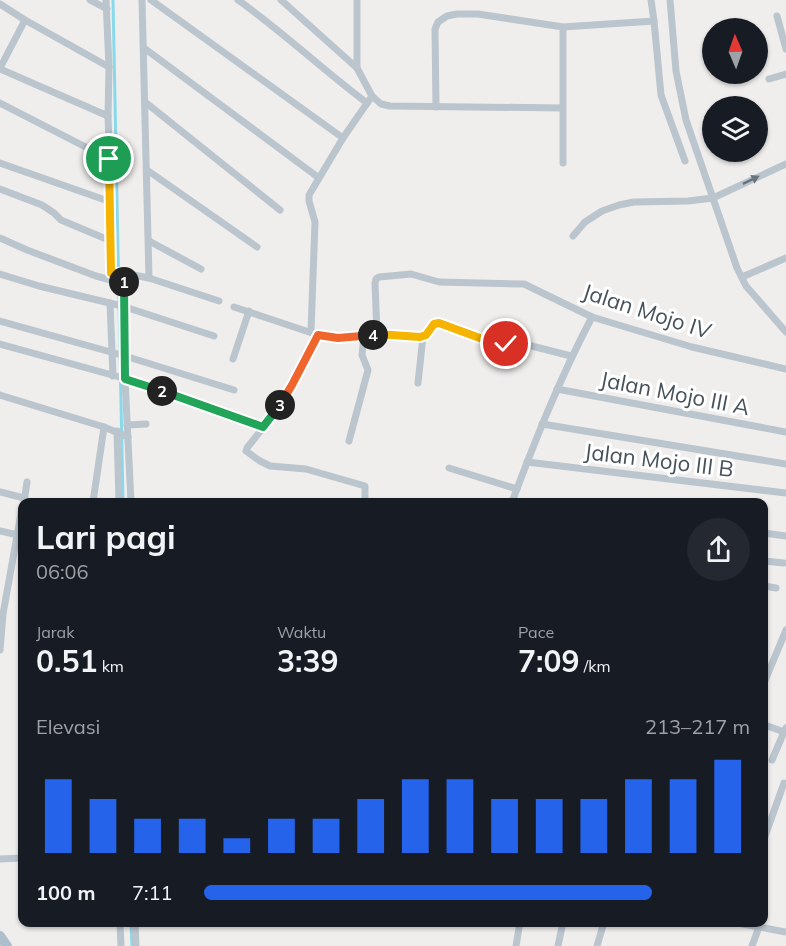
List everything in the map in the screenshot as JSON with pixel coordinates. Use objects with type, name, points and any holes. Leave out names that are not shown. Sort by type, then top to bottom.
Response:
[{"type":"main road","points":[[0,936],[7,946]]},
{"type":"street","points":[[90,0],[107,9]]},
{"type":"street","points":[[106,0],[112,275]]},
{"type":"street","points":[[142,0],[149,278]]},
{"type":"street","points":[[151,0],[343,138]]},
{"type":"street","points":[[238,0],[275,27],[367,103]]},
{"type":"street","points":[[281,0],[357,68],[372,96],[381,104],[435,107],[562,108]]},
{"type":"street","points":[[357,0],[357,68]]},
{"type":"street","points":[[651,0],[661,95],[685,161]]},
{"type":"street","points":[[669,0],[679,93],[686,120],[737,268],[746,286],[786,332]]},
{"type":"street","points":[[3,3],[25,20],[109,67]]},
{"type":"street","points":[[435,107],[435,29],[441,19],[457,14],[478,14],[563,27],[654,21]]},
{"type":"street","points":[[777,16],[786,49]]},
{"type":"street","points":[[25,20],[0,69],[108,116]]},
{"type":"street","points":[[563,27],[563,162]]},
{"type":"street","points":[[144,48],[319,178]]},
{"type":"street","points":[[769,79],[786,74]]},
{"type":"street","points":[[365,498],[365,486],[312,471],[275,467],[260,461],[246,449],[277,410],[292,385],[314,333],[315,222],[309,199],[343,138],[372,96]]},
{"type":"street","points":[[145,102],[280,210]]},
{"type":"street","points":[[0,103],[109,159]]},
{"type":"street","points":[[0,163],[111,202]]},
{"type":"street","points":[[573,236],[585,222],[602,211],[619,205],[634,202],[713,198],[786,164]]},
{"type":"street","points":[[147,170],[256,246]]},
{"type":"street","points":[[0,189],[42,205],[61,220],[111,240]]},
{"type":"street","points":[[0,238],[86,273],[112,275],[122,273],[149,278],[219,301]]},
{"type":"street","points":[[148,241],[201,269]]},
{"type":"street","points":[[742,277],[786,258]]},
{"type":"street","points":[[122,273],[124,379],[131,498]]},
{"type":"street","points":[[0,274],[123,307],[214,336]]},
{"type":"street","name":"Jalan Mojo IV","points":[[377,334],[376,280],[379,277],[411,274],[439,282],[524,284],[592,317],[692,347],[786,369]]},
{"type":"street","points":[[112,304],[113,376]]},
{"type":"street","points":[[234,307],[314,333],[338,338],[377,334],[423,336],[434,324],[439,323],[496,344],[520,343],[572,356]]},
{"type":"street","points":[[233,359],[249,311]]},
{"type":"street","points":[[514,498],[557,389],[592,317]]},
{"type":"street","points":[[0,321],[124,355],[234,390]]},
{"type":"street","points":[[349,441],[368,370],[362,355],[364,336]]},
{"type":"street","points":[[418,383],[423,336]]},
{"type":"street","points":[[0,344],[124,379],[263,427]]},
{"type":"street","name":"Jalan Mojo III A","points":[[557,389],[786,432]]},
{"type":"street","points":[[0,395],[104,427],[128,437]]},
{"type":"street","points":[[128,425],[146,424]]},
{"type":"street","points":[[542,424],[786,464]]},
{"type":"street","points":[[95,498],[104,427]]},
{"type":"street","points":[[118,432],[119,498]]},
{"type":"street","name":"Jalan Mojo III B","points":[[527,462],[786,493]]},
{"type":"street","points":[[449,468],[517,489]]},
{"type":"street","points":[[24,498],[27,483]]},
{"type":"street","points":[[0,492],[18,498]]},
{"type":"street","points":[[0,531],[18,535],[2,613],[0,650]]},
{"type":"street","points":[[768,534],[786,536]]},
{"type":"street","points":[[768,561],[784,563]]},
{"type":"street","points":[[768,587],[776,588]]},
{"type":"street","points":[[768,673],[786,630]]},
{"type":"street","points":[[768,726],[785,730],[772,760]]},
{"type":"street","points":[[768,828],[784,783]]},
{"type":"street","points":[[0,859],[18,858]]},
{"type":"street","points":[[120,927],[121,946]]},
{"type":"street","points":[[135,927],[136,946]]},
{"type":"street","points":[[516,946],[519,927]]},
{"type":"street","points":[[558,946],[562,927]]},
{"type":"street","points":[[597,946],[603,927]]},
{"type":"street","points":[[752,946],[759,927],[786,932]]},
{"type":"waterway","points":[[113,0],[123,498]]},
{"type":"waterway","points":[[131,927],[132,946]]},
{"type":"route","points":[[109,159],[111,273],[123,273],[125,379],[263,427],[277,410],[292,385],[318,335],[332,338],[377,334],[420,337],[426,335],[434,324],[439,323],[496,344],[506,344]]}]
